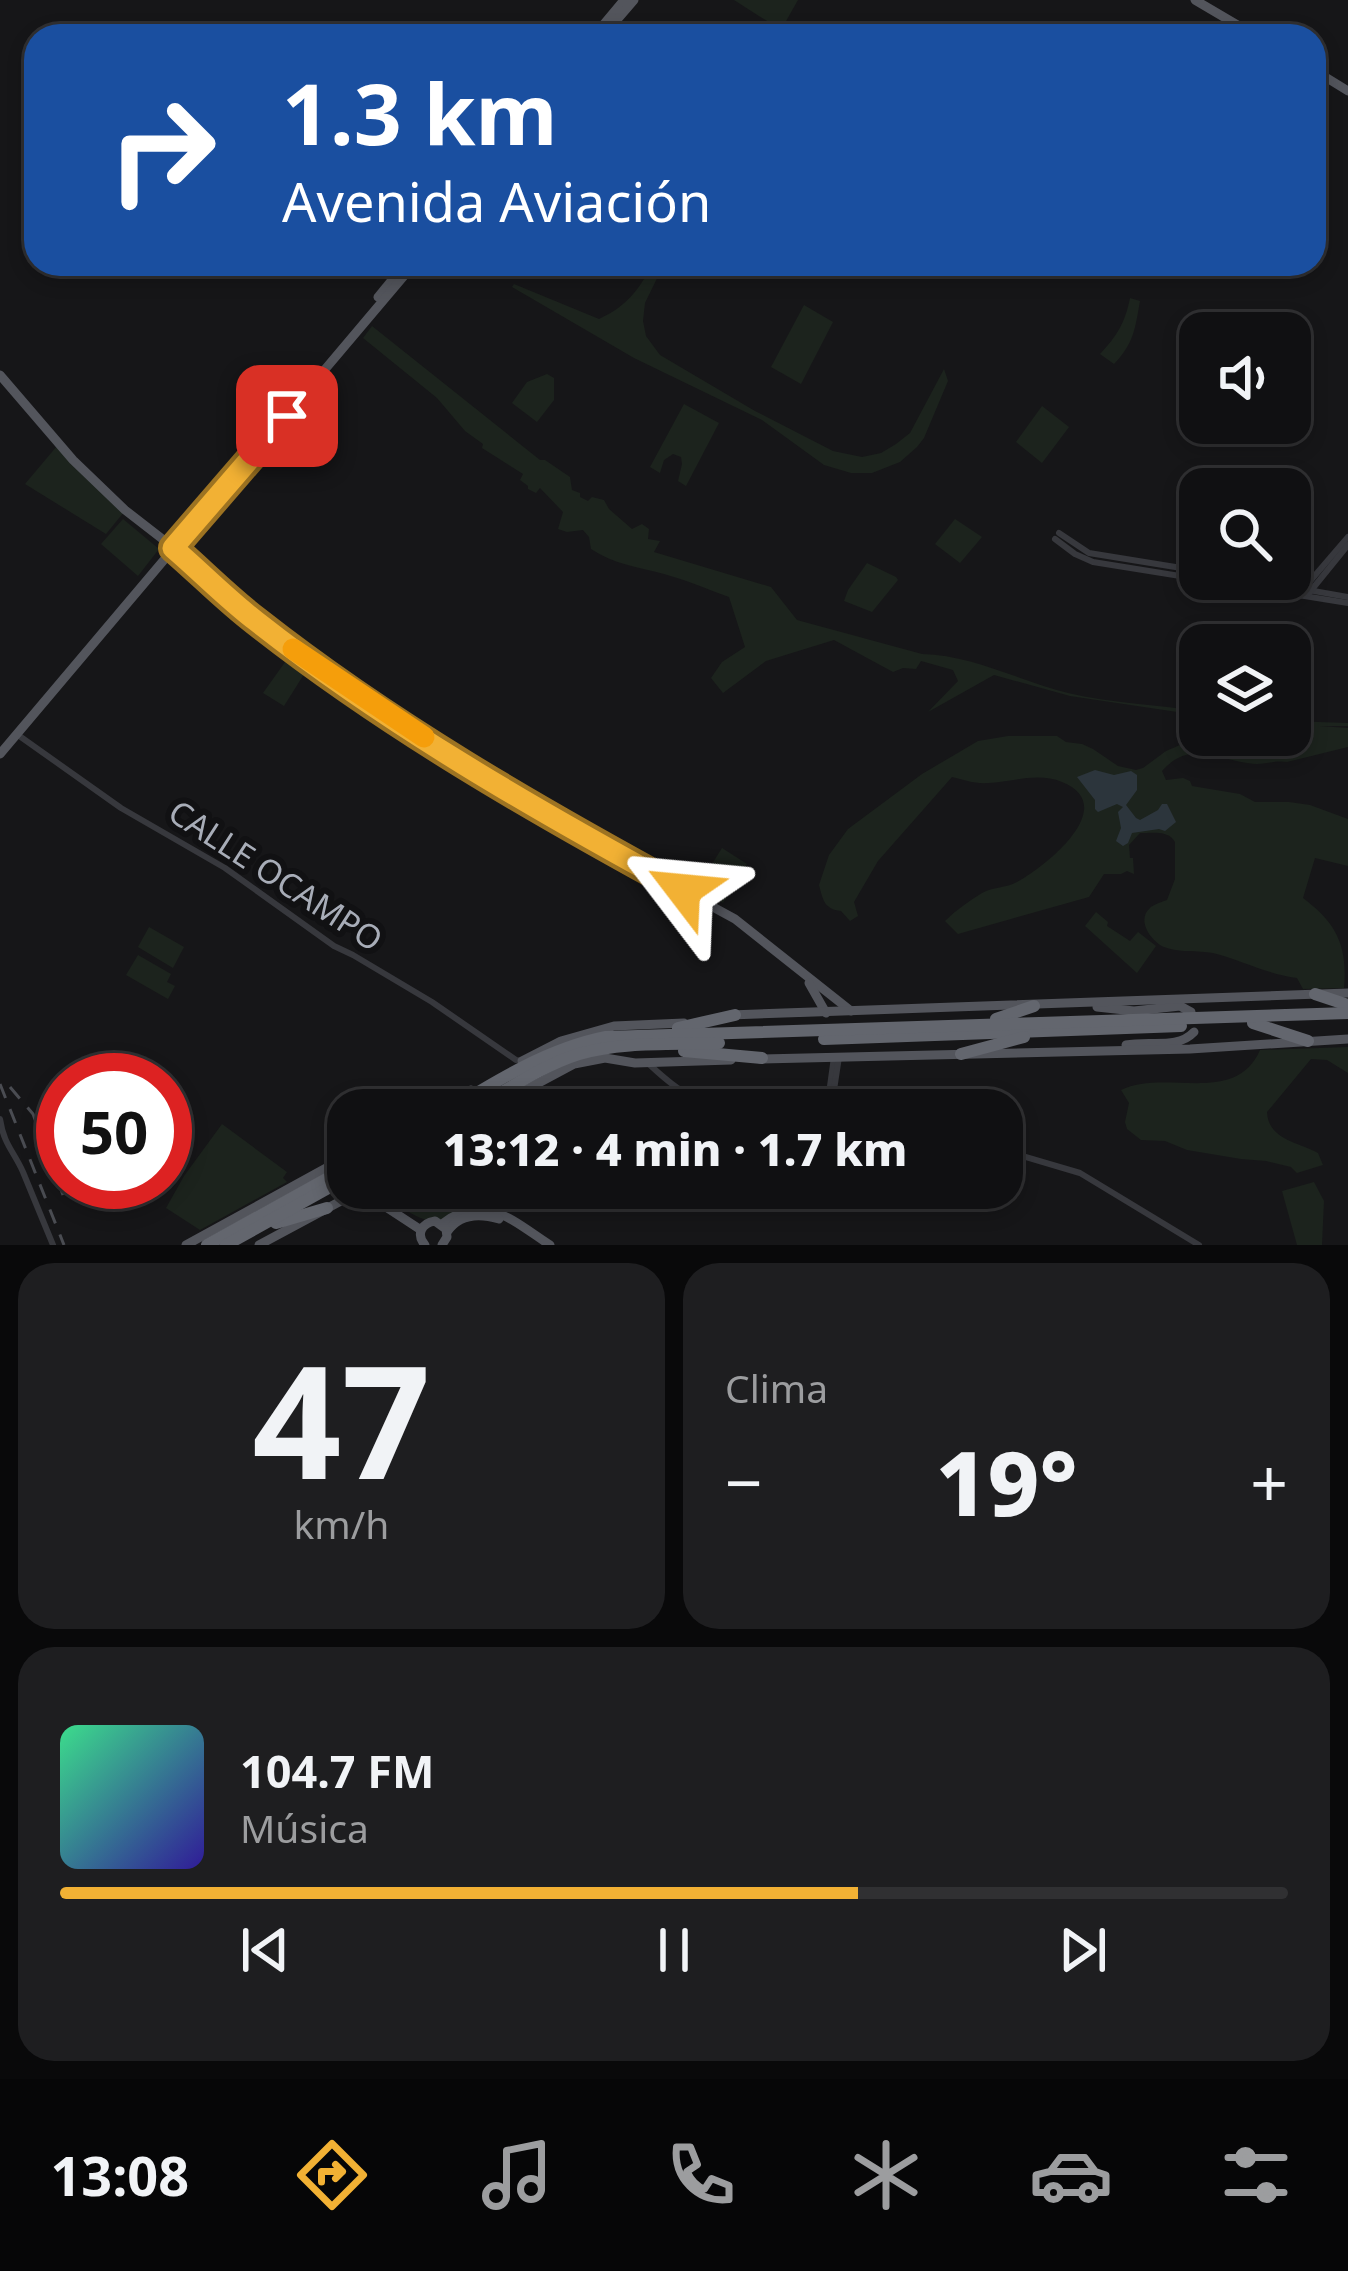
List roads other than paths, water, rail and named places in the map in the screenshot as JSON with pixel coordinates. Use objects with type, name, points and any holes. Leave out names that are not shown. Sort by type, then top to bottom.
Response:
[{"type":"highway","points":[[1316,994],[1348,1013]]},
{"type":"highway","points":[[980,1024],[1034,1006]]},
{"type":"highway","points":[[509,1089],[565,1060],[610,1048],[1253,1023],[1348,1013]]},
{"type":"highway","points":[[482,1089],[561,1051],[606,1037],[1348,1013]]},
{"type":"highway","points":[[615,1031],[684,1028],[735,1015]]},
{"type":"highway","points":[[1253,1023],[1308,1041]]},
{"type":"highway","points":[[961,1054],[1032,1032]]},
{"type":"highway","points":[[617,1054],[688,1051],[762,1058]]},
{"type":"highway","points":[[525,1080],[574,1064]]},
{"type":"highway","points":[[226,1245],[327,1180]]},
{"type":"highway","points":[[196,1244],[256,1223],[327,1188]]},
{"type":"highway","points":[[256,1223],[327,1208]]},
{"type":"main road","points":[[611,1],[623,0]]},
{"type":"main road","points":[[604,24],[623,0]]},
{"type":"main road","points":[[613,24],[634,0]]},
{"type":"main road","points":[[1192,2],[1236,24]]},
{"type":"main road","points":[[1192,2],[1226,24]]},
{"type":"main road","points":[[243,463],[395,276]]},
{"type":"main road","points":[[0,754],[171,546],[404,276]]},
{"type":"main road","points":[[345,367],[348,342]]},
{"type":"main road","points":[[0,375],[73,460],[125,511],[251,618],[502,788],[755,933],[851,1011]]},
{"type":"main road","points":[[724,913],[797,970],[826,1012]]},
{"type":"main road","points":[[478,1089],[561,1040],[614,1026],[683,1024],[718,1015],[1348,993]]},
{"type":"main road","points":[[1082,1004],[1134,1011],[1180,1006],[1191,1012]]},
{"type":"main road","points":[[1110,1049],[1182,1042],[1195,1032]]},
{"type":"main road","points":[[527,1089],[574,1064],[605,1058],[647,1063],[1348,1039]]},
{"type":"main road","points":[[196,1244],[327,1168]]},
{"type":"main road","points":[[259,1245],[327,1208]]},
{"type":"main road","points":[[442,1245],[445,1228],[460,1212],[483,1208],[508,1217],[550,1245]]},
{"type":"main road","points":[[394,1209],[422,1228]]},
{"type":"main road","points":[[445,1228],[464,1217],[488,1216],[539,1245]]},
{"type":"main road","points":[[422,1228],[435,1221],[445,1228]]},
{"type":"main road","points":[[422,1228],[425,1245]]},
{"type":"street","points":[[1058,537],[1070,547],[1098,555],[1179,571]]},
{"type":"street","points":[[1311,585],[1347,542]]},
{"type":"street","points":[[1142,565],[1179,569]]},
{"type":"street","points":[[1311,593],[1348,600]]},
{"type":"street","points":[[1311,594],[1348,600]]},
{"type":"street","name":"CALLE OCAMPO","points":[[15,737],[225,868],[334,946],[432,1002],[518,1064]]},
{"type":"street","points":[[833,1089],[837,1057]]},
{"type":"street","points":[[670,1085],[668,1074],[675,1062]]},
{"type":"street","points":[[647,1063],[678,1089]]},
{"type":"street","points":[[0,1119],[3,1142],[23,1172],[52,1245]]},
{"type":"street","points":[[1023,1156],[1081,1173],[1198,1245]]},
{"type":"railway","points":[[0,1084],[64,1245]]},
{"type":"railway","points":[[10,1087],[36,1122]]}]
